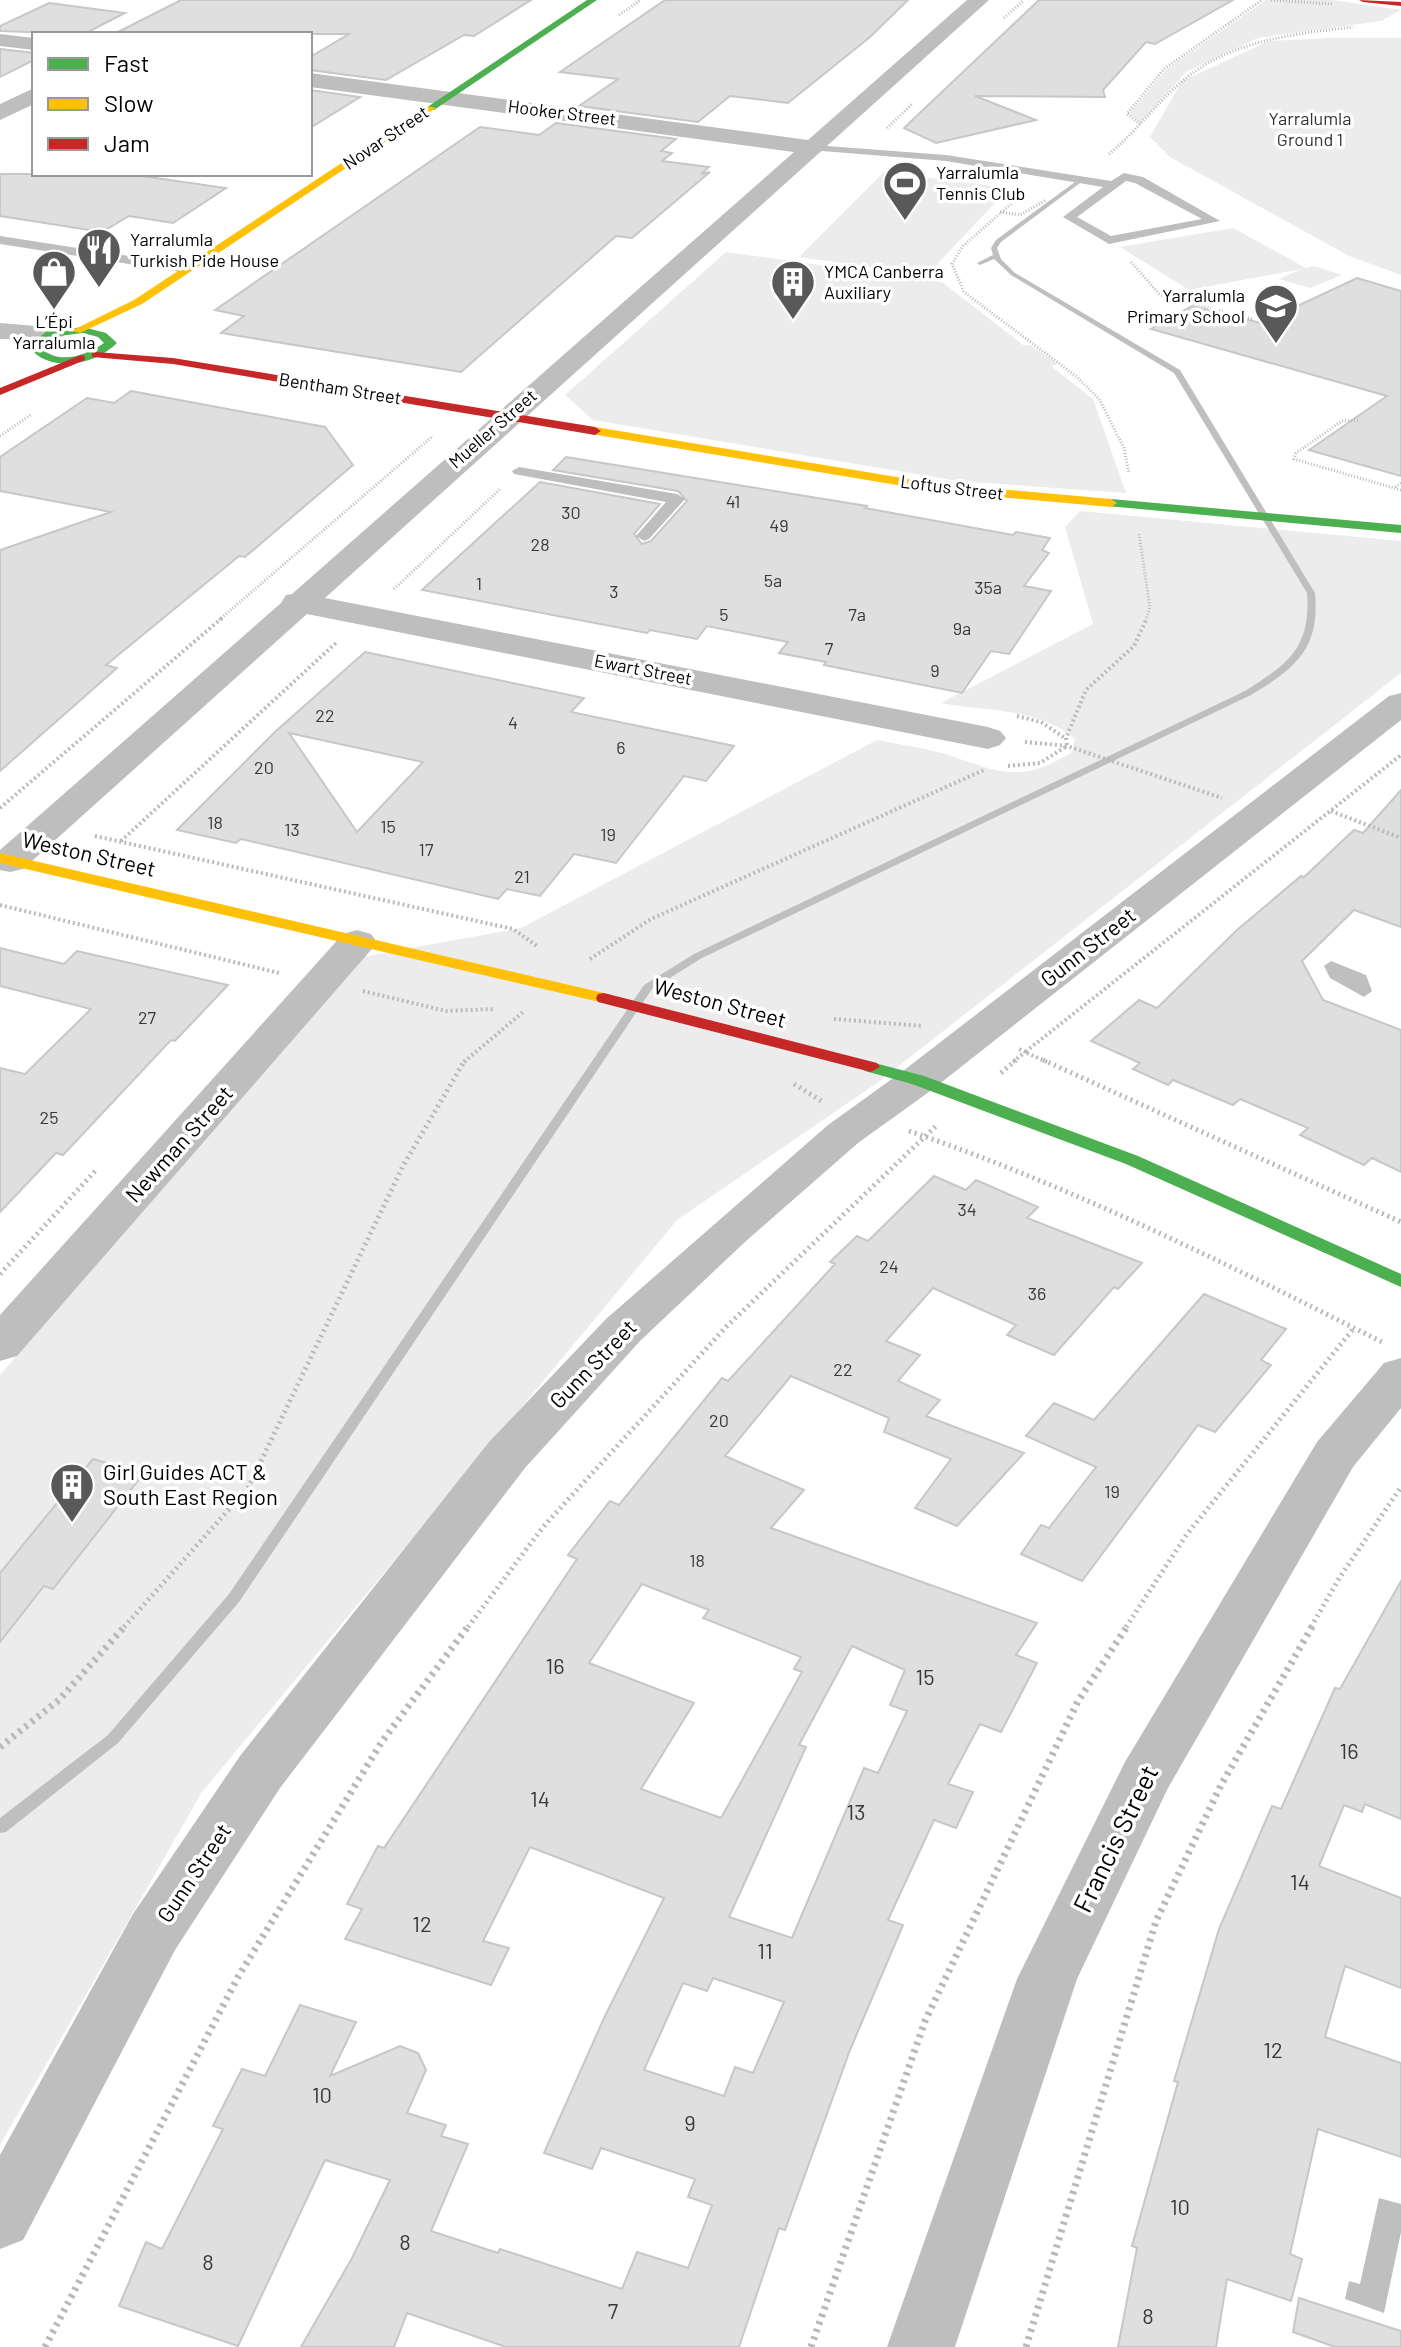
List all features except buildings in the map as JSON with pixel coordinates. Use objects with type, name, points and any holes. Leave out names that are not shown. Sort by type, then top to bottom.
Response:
[{"type":"street","name":"Novar Street","points":[[138,302],[99,348],[0,392],[50,340],[138,302],[593,0]]},
{"type":"street","name":"Mueller Street","points":[[5,859],[49,825],[979,0]]},
{"type":"street","points":[[1363,0],[1401,4]]},
{"type":"street","points":[[0,40],[32,44]]},
{"type":"street","name":"Hooker Street","points":[[312,80],[814,148]]},
{"type":"street","points":[[0,113],[32,96]]},
{"type":"street","points":[[0,333],[99,348]]},
{"type":"street","points":[[50,340],[54,359],[99,348]]},
{"type":"street","name":"Bentham Street","points":[[99,348],[507,416]]},
{"type":"street","name":"Loftus Street","points":[[507,416],[933,487],[1401,529]]},
{"type":"street","name":"Ewart Street","points":[[297,602],[988,738]]},
{"type":"street","name":"Gunn Street","points":[[0,2218],[154,1932],[260,1772],[507,1455],[623,1330],[730,1231],[857,1124],[982,1031],[1401,703]]},
{"type":"street","name":"Weston Street","points":[[5,859],[682,1016],[918,1080],[1202,1189],[1401,1281]]},
{"type":"street","name":"Newman Street","points":[[0,1345],[357,942]]},
{"type":"street","name":"Francis Street","points":[[921,2347],[1047,1979],[1145,1778],[1335,1455],[1395,1360]]},
{"type":"lane","points":[[814,148],[946,158],[1113,185],[1124,177],[1139,180],[1214,221],[1109,240],[1069,217],[1113,185]]},
{"type":"lane","points":[[0,240],[187,269]]},
{"type":"lane","points":[[519,471],[677,499],[644,536]]},
{"type":"path","points":[[1140,125],[1127,114],[1164,69],[1262,0]]},
{"type":"path","points":[[999,212],[1020,215],[1046,200]]},
{"type":"path","points":[[1125,256],[1160,295],[1252,319]]},
{"type":"path","points":[[1358,420],[1342,421],[1296,453],[1294,459],[1401,490]]},
{"type":"path","points":[[1394,488],[1401,483]]},
{"type":"path","points":[[548,987],[651,919],[996,765],[1038,764],[1059,755],[1067,746],[1066,738],[1086,690],[1134,646],[1143,632],[1150,607],[1138,529]]},
{"type":"path","points":[[1067,746],[1263,811]]},
{"type":"path","points":[[45,2347],[238,1977],[381,1743],[543,1527],[726,1327],[923,1136],[1401,755]]},
{"type":"path","points":[[1330,811],[1401,838]]},
{"type":"path","points":[[49,825],[513,929],[573,970]]},
{"type":"path","points":[[0,905],[446,1011],[502,1008]]},
{"type":"path","points":[[0,1747],[59,1700],[248,1488],[403,1166],[467,1057],[530,1007],[516,1008]]},
{"type":"path","points":[[823,1018],[982,1031],[1401,1222]]},
{"type":"path","points":[[784,1078],[857,1124],[892,1126],[923,1136],[1166,1233],[1354,1328],[1395,1360]]},
{"type":"path","points":[[811,2347],[925,2021],[1078,1701],[1187,1534],[1354,1328]]},
{"type":"path","points":[[1026,2347],[1156,1921],[1221,1785],[1340,1577],[1401,1487]]},
{"type":"green space","points":[[1266,0],[1333,0],[1401,10],[1381,21],[1258,38],[1186,72],[1140,123],[1129,114],[1167,69]]},
{"type":"green space","name":"Yarralumla Ground 1","points":[[1401,38],[1401,275],[1349,256],[1170,157],[1150,137],[1182,81],[1269,41]]},
{"type":"green space","name":"Yarralumla Tennis Club","points":[[884,172],[1009,188],[927,275],[799,257]]},
{"type":"green space","points":[[1233,228],[1306,268],[1313,266],[1342,275],[1310,288],[1279,279],[1302,269],[1189,290],[1120,247]]},
{"type":"green space","points":[[726,252],[942,282],[1023,345],[1030,345],[1058,364],[1051,366],[1093,399],[1126,493],[958,481],[593,420],[565,395]]},
{"type":"green space","points":[[1080,511],[1401,541],[1401,673],[877,1083],[677,1220],[202,1792],[0,2145],[0,1375],[362,957],[521,928],[877,740],[938,752],[1005,772],[1035,769],[1072,752],[1075,739],[1045,721],[1011,712],[941,703],[1093,624],[1065,527]]},
{"type":"shaded area","points":[[1331,961],[1366,975],[1372,991],[1364,997],[1330,978],[1324,966]]},
{"type":"shaded area","points":[[1379,2198],[1401,2204],[1401,2232],[1384,2313],[1345,2299],[1349,2281],[1360,2284]]},
{"type":"waterway","points":[[0,1827],[113,1739],[234,1598],[648,987],[698,956],[1248,693],[1277,674],[1299,654],[1311,627],[1311,593],[1177,372],[1013,274],[998,260],[994,248],[998,241],[1077,183]]},
{"type":"waterway","points":[[980,263],[996,256]]},
{"type":"traffic: fast","points":[[431,108],[593,0]]},
{"type":"traffic: fast","points":[[83,330],[102,335],[111,343],[83,358],[60,361],[40,354],[34,346],[50,335],[83,330]]},
{"type":"traffic: fast","points":[[1111,503],[1401,529]]},
{"type":"traffic: fast","points":[[871,1067],[918,1080],[1132,1160],[1401,1281]]},
{"type":"traffic: slow","points":[[76,331],[138,302],[431,108]]},
{"type":"traffic: slow","points":[[595,431],[933,487],[1111,503]]},
{"type":"traffic: slow","points":[[0,858],[604,998]]},
{"type":"traffic: jam","points":[[1363,0],[1401,4]]},
{"type":"traffic: jam","points":[[96,355],[173,361],[595,431]]},
{"type":"traffic: jam","points":[[0,392],[81,358]]},
{"type":"traffic: jam","points":[[604,998],[871,1067]]},
{"type":"place","name":"Yarralumla Tennis Club","points":[[905,222]]},
{"type":"place","name":"Yarralumla Turkish Pide House","points":[[99,289]]},
{"type":"place","name":"L’Épi Yarralumla","points":[[54,311]]},
{"type":"place","name":"YMCA Canberra Auxiliary","points":[[793,321]]},
{"type":"place","name":"Yarralumla Primary School","points":[[1276,345]]},
{"type":"place","name":"Girl Guides ACT & South East Region","points":[[72,1524]]}]
